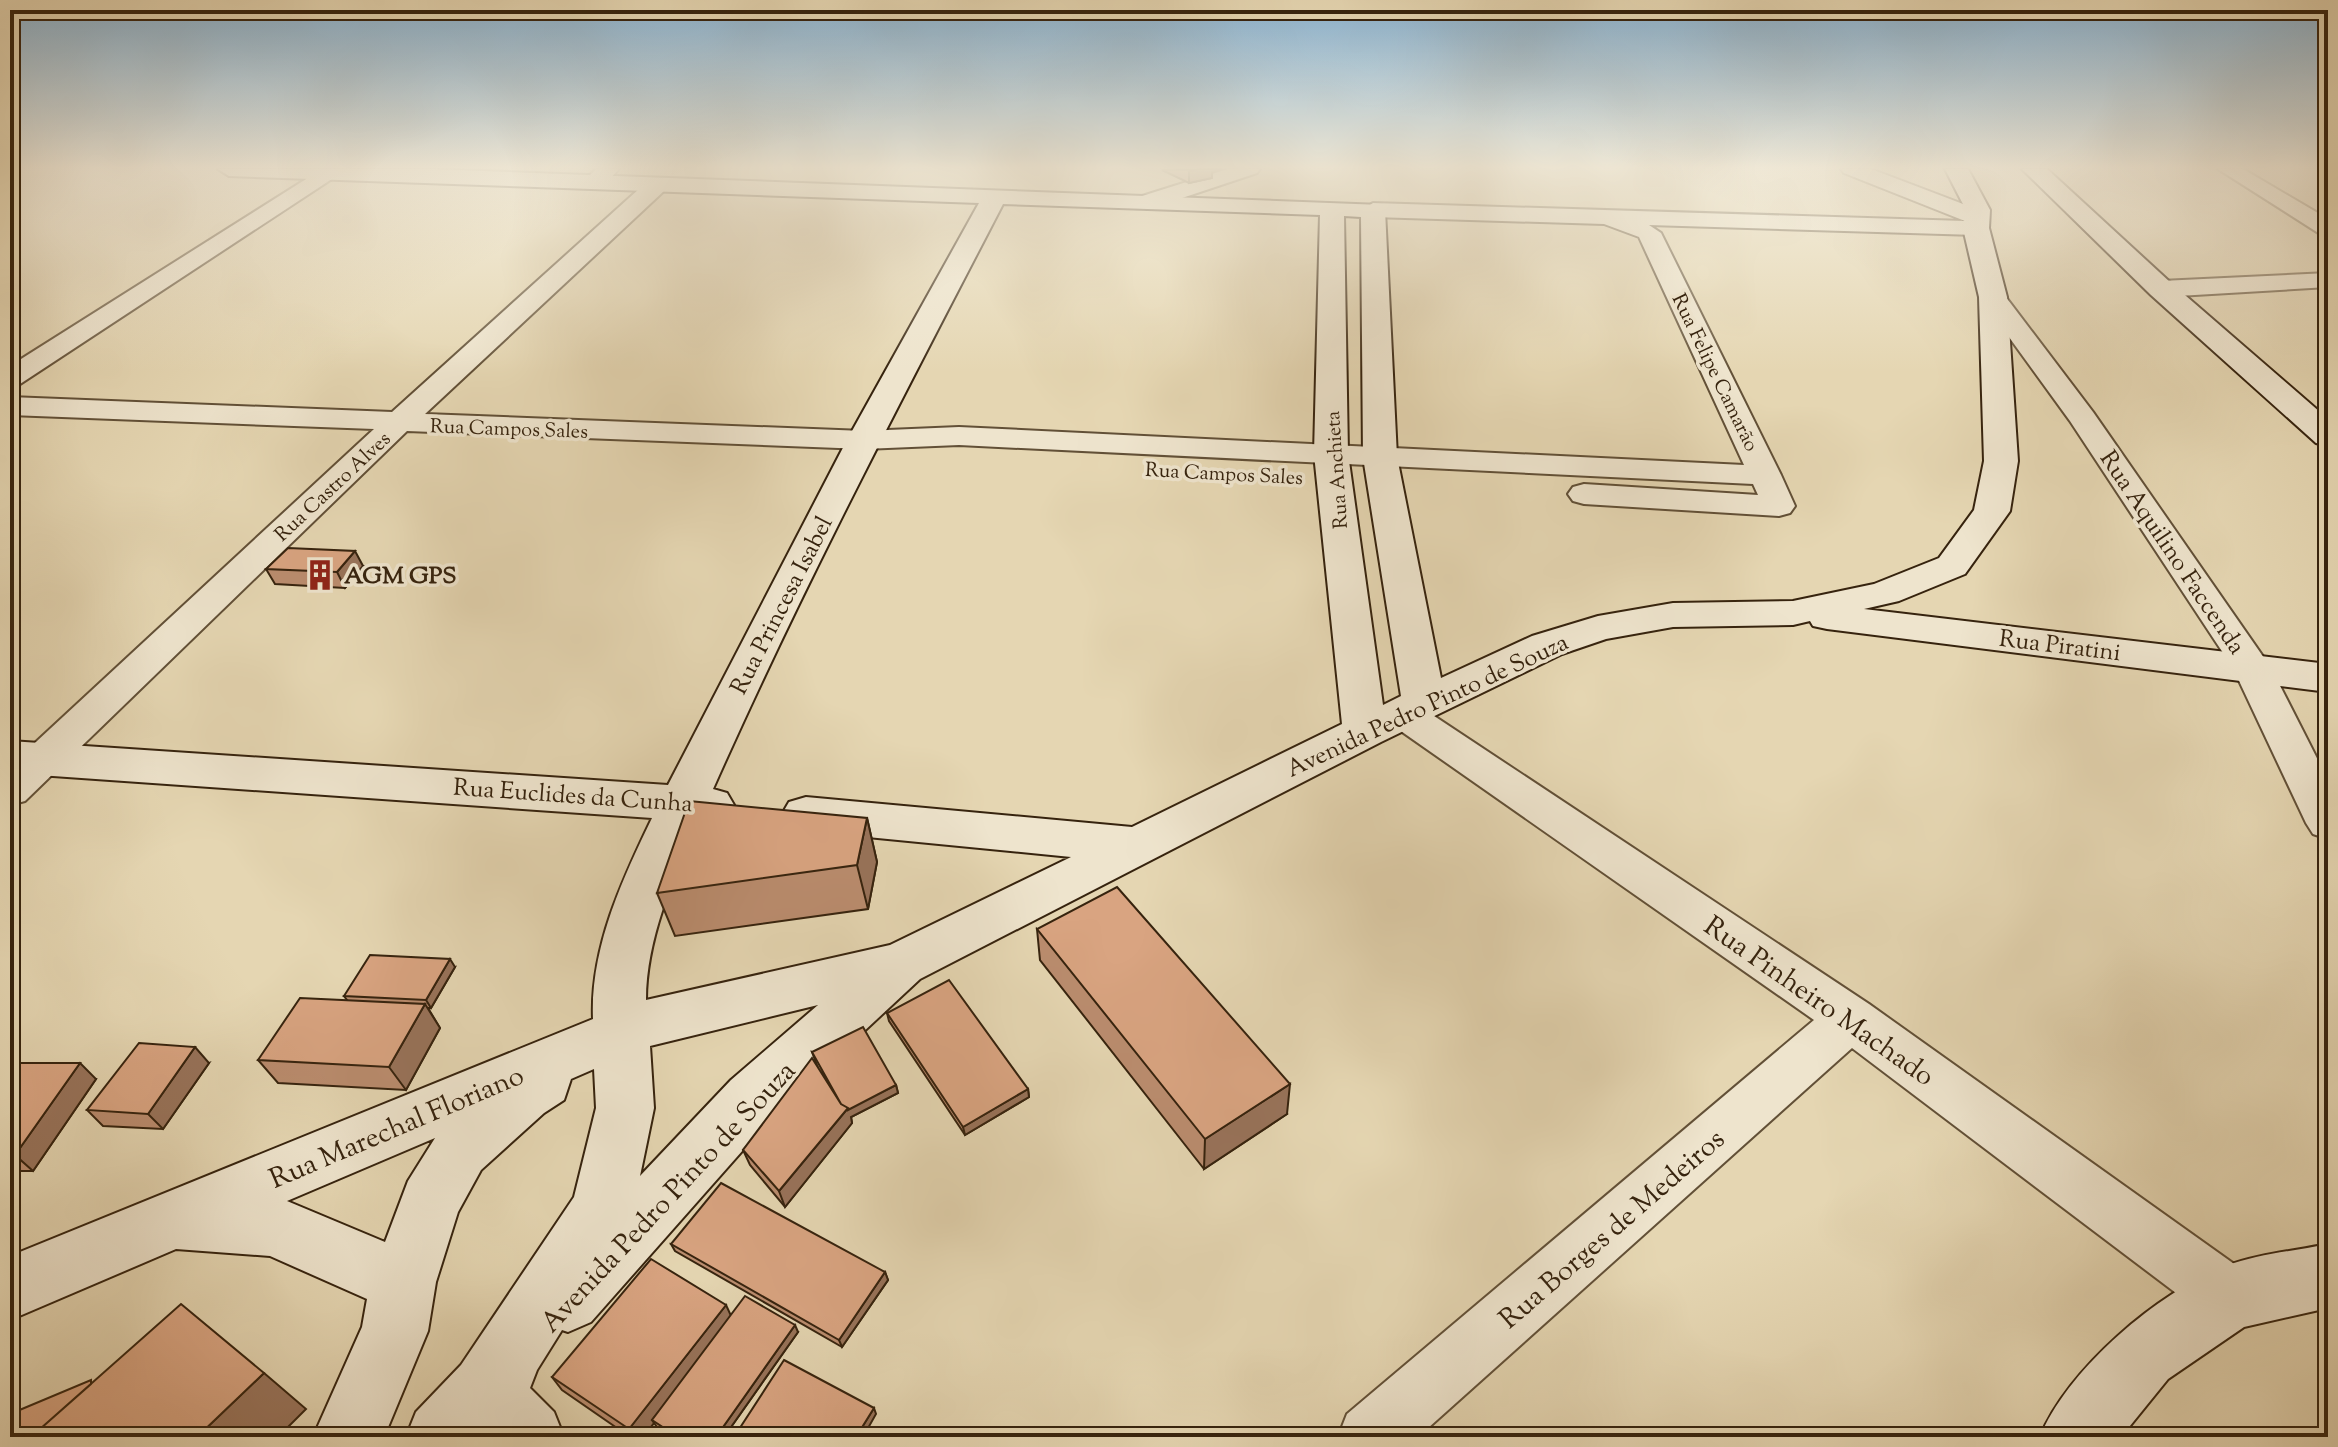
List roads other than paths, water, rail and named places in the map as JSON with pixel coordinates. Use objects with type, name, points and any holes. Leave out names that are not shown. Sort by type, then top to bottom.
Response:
[{"type":"main road","name":"Rua Princesa Isabel","points":[[485,1422],[602,1209],[625,1108],[619,996],[629,941],[650,874],[714,736],[864,440],[973,237]]},
{"type":"main road","name":"Rua Anchieta","points":[[1332,237],[1332,466],[1397,715]]},
{"type":"main road","name":"Rua Anchieta","points":[[1374,237],[1382,469],[1397,715]]},
{"type":"main road","name":"Avenida Pedro Pinto de Souza","points":[[620,1033],[654,1021],[901,964],[1397,715],[1547,645],[1598,628],[1673,615],[1793,613],[1885,593],[1952,566],[1992,511],[2001,461],[1993,297],[1981,237]]},
{"type":"main road","points":[[2107,237],[2161,289],[2328,436]]},
{"type":"main road","points":[[1332,314],[1376,316]]},
{"type":"main road","name":"Rua Piratini","points":[[1793,613],[2328,678]]},
{"type":"main road","name":"Rua Euclides da Cunha","points":[[27,758],[685,802],[1135,845]]},
{"type":"main road","name":"Avenida Pedro Pinto de Souza","points":[[485,1422],[752,1098],[901,964]]},
{"type":"main road","points":[[348,1437],[395,1331],[403,1282],[430,1202],[460,1151],[523,1095],[620,1033]]},
{"type":"main road","name":"Rua Marechal Floriano","points":[[10,1288],[620,1033]]},
{"type":"main road","name":"Rua Marechal Floriano","points":[[173,1221],[273,1226],[403,1282]]},
{"type":"main road","points":[[2075,1437],[2144,1355],[2230,1297],[2328,1276]]},
{"type":"street","points":[[10,359],[214,237]]},
{"type":"street","points":[[10,378],[229,237]]},
{"type":"street","name":"Rua Castro Alves","points":[[10,790],[27,758],[601,237]]},
{"type":"street","name":"Rua Felipe Camarão","points":[[1651,237],[1779,506]]},
{"type":"street","points":[[2161,289],[2328,280]]},
{"type":"street","points":[[116,294],[143,294]]},
{"type":"street","name":"Rua Aquilino Faccenda","points":[[1993,297],[2083,418],[2252,668],[2328,823]]},
{"type":"street","name":"Rua Campos Sales","points":[[10,406],[397,424],[864,440],[936,459],[1107,456],[1332,466],[1779,506]]},
{"type":"street","name":"Rua Campos Sales","points":[[1382,469],[1765,475]]},
{"type":"street","name":"Rua Pinheiro Machado","points":[[1397,715],[1851,1019],[2230,1297]]},
{"type":"street","name":"Rua Borges de Medeiros","points":[[1370,1437],[1851,1019]]},
{"type":"place","name":"AGM GPS","points":[[320,575]]}]
